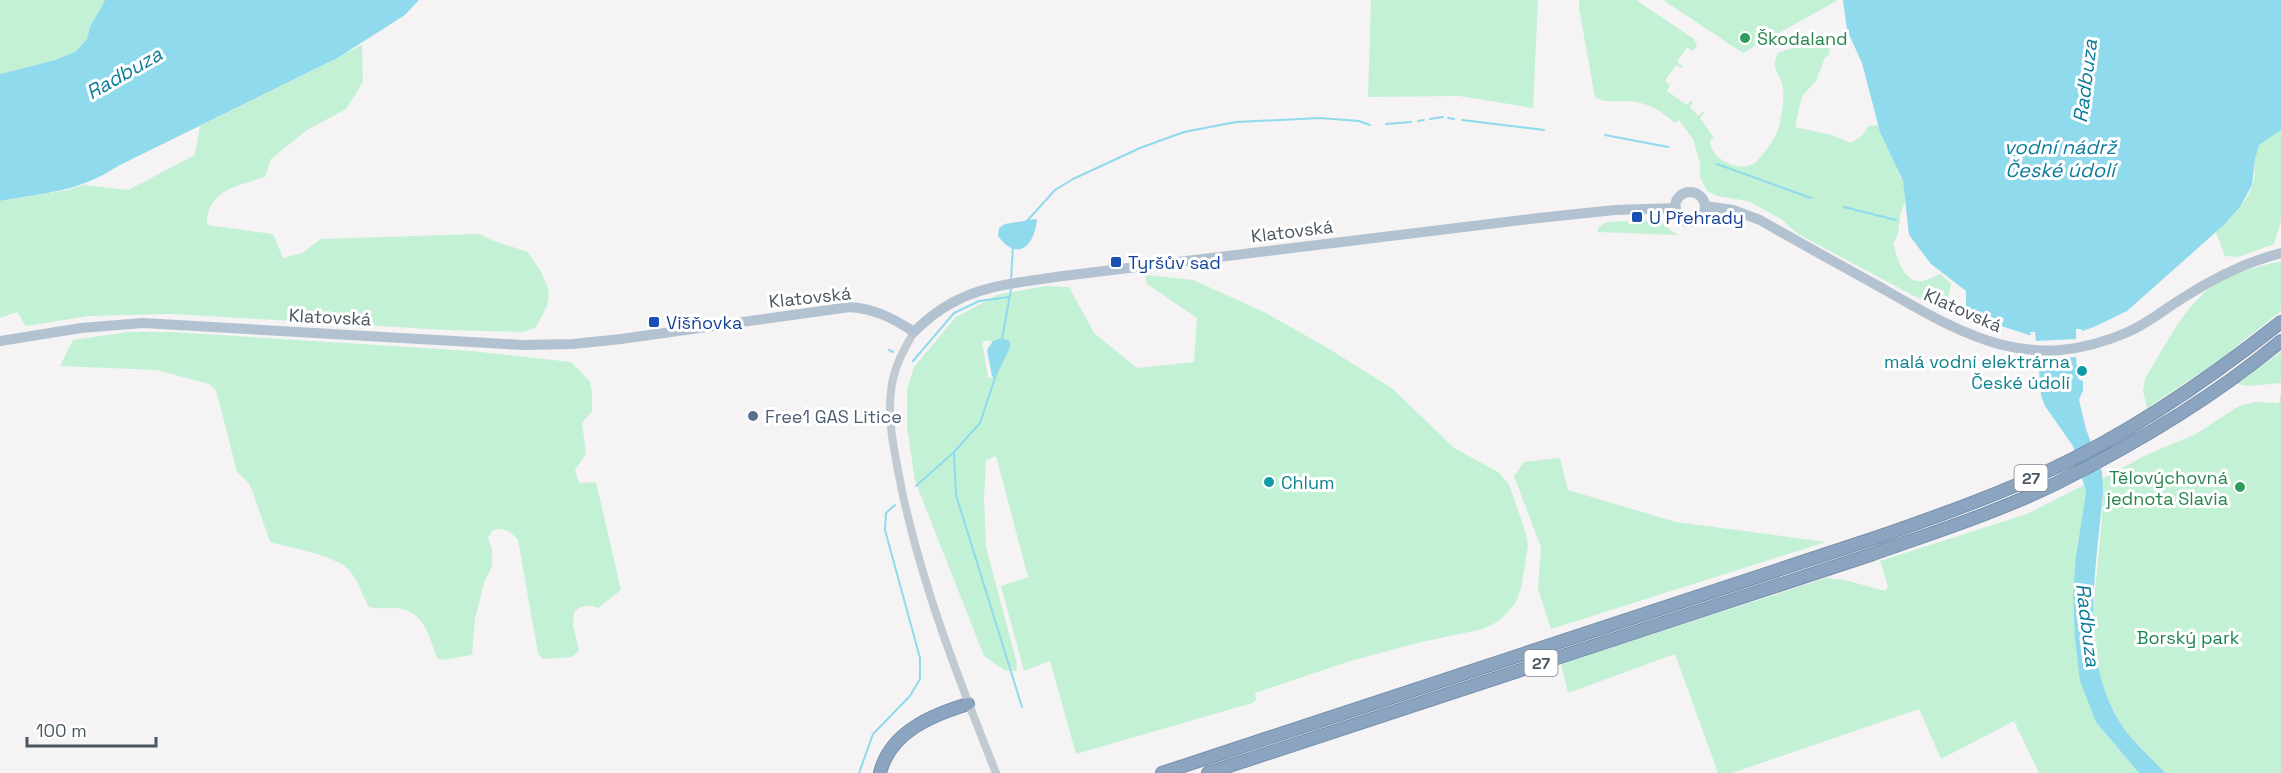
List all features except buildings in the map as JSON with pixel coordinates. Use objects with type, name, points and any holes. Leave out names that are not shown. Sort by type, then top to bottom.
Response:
[{"type":"highway","name":"27","points":[[1162,773],[1934,518],[2049,471],[2159,409],[2223,367],[2281,322]]},
{"type":"highway","name":"27","points":[[1208,773],[1874,554],[1982,515],[2056,483],[2139,438],[2196,403],[2281,341]]},
{"type":"highway","points":[[880,773],[882,764],[898,740],[913,727],[968,704]]},
{"type":"highway","points":[[888,773],[889,754]]},
{"type":"main road","points":[[1691,192],[1700,196],[1705,206],[1701,217],[1690,222],[1681,219],[1676,208],[1680,196],[1691,192]]},
{"type":"main road","name":"Klatovská","points":[[1705,206],[1749,215],[1961,332],[1998,345],[2024,350],[2064,350],[2112,338],[2151,320],[2219,276],[2253,261],[2281,253]]},
{"type":"main road","name":"Klatovská","points":[[0,341],[81,328],[143,323],[523,345],[573,344],[669,333],[850,307],[864,308],[887,315],[914,332],[940,308],[954,300],[978,291],[1012,284],[1538,218],[1615,210],[1676,208]]},
{"type":"street","points":[[914,332],[902,353],[894,375],[890,401],[896,462],[915,549],[933,606],[968,704],[996,773]]},
{"type":"green space","points":[[0,0],[105,0],[90,27],[87,39],[75,52],[55,60],[0,74]]},
{"type":"green space","points":[[1371,0],[1538,0],[1533,108],[1459,96],[1368,97]]},
{"type":"green space","points":[[1579,0],[1636,0],[1694,39],[1697,46],[1693,51],[1687,47],[1677,62],[1683,66],[1681,68],[1676,65],[1665,81],[1670,85],[1667,91],[1687,105],[1691,100],[1693,102],[1690,107],[1698,116],[1703,111],[1700,118],[1714,138],[1710,141],[1711,147],[1720,158],[1733,165],[1753,164],[1767,148],[1778,130],[1783,88],[1775,64],[1778,53],[1804,44],[1820,35],[1828,44],[1829,53],[1825,57],[1816,81],[1802,96],[1795,127],[1832,135],[1851,143],[1863,135],[1868,126],[1878,125],[1904,185],[1905,203],[1901,211],[1898,234],[1893,244],[1899,262],[1906,274],[1916,281],[1941,274],[1951,284],[1948,300],[1929,302],[1914,296],[1798,234],[1781,219],[1748,201],[1717,196],[1707,191],[1700,177],[1700,163],[1693,139],[1679,120],[1675,123],[1658,110],[1645,104],[1631,101],[1605,101],[1595,97]]},
{"type":"green space","name":"Škodaland","points":[[1663,0],[1838,0],[1743,53]]},
{"type":"green space","points":[[362,45],[363,82],[346,109],[307,130],[271,159],[265,177],[225,191],[212,204],[207,225],[273,234],[283,258],[302,253],[321,239],[479,234],[528,252],[541,272],[549,291],[547,306],[536,327],[524,332],[448,330],[172,314],[89,316],[26,326],[17,312],[0,318],[0,201],[68,190],[84,185],[128,190],[195,155],[200,126]]},
{"type":"green space","points":[[2281,130],[2281,221],[2274,244],[2238,257],[2225,256],[2216,232],[2234,215],[2252,187],[2258,146]]},
{"type":"green space","points":[[1628,221],[1628,224],[1635,224],[1635,221],[1659,221],[1677,235],[1598,232],[1598,228],[1607,222]]},
{"type":"green space","points":[[2281,261],[2281,311],[2218,361],[2147,408],[2143,391],[2145,379],[2177,325],[2192,305],[2208,290],[2227,278]]},
{"type":"green space","points":[[1145,275],[1193,280],[1264,312],[1393,389],[1454,448],[1498,472],[1509,484],[1528,546],[1521,589],[1515,604],[1499,621],[1483,629],[1417,643],[1347,662],[1255,693],[1256,700],[1252,703],[1076,754],[1050,661],[1024,671],[1001,586],[1028,577],[996,456],[986,460],[984,498],[986,547],[1017,664],[1016,671],[1004,670],[984,656],[915,481],[907,426],[907,390],[914,367],[956,317],[997,295],[1045,286],[1069,287],[1094,333],[1137,368],[1194,362],[1197,318],[1147,284]],"holes":[[[1002,338],[1010,341],[1010,347],[992,378],[988,377],[982,341]]]},
{"type":"green space","points":[[128,332],[172,332],[471,351],[571,362],[590,381],[592,392],[592,411],[582,423],[586,454],[575,470],[579,483],[596,482],[621,590],[598,608],[585,606],[574,612],[573,626],[579,651],[571,657],[543,659],[538,653],[518,540],[507,531],[493,530],[488,537],[492,550],[492,566],[484,583],[475,619],[472,655],[442,660],[437,658],[431,640],[418,618],[403,609],[369,607],[355,578],[342,565],[323,556],[270,542],[252,490],[248,482],[237,472],[218,397],[215,389],[209,384],[157,370],[60,366],[73,340]]},
{"type":"green space","points":[[2281,352],[2281,383],[2249,386],[2237,384]]},
{"type":"green space","name":"Borský park","points":[[2281,393],[2281,773],[2165,773],[2135,742],[2119,721],[2105,691],[2097,662],[2094,602],[2102,510],[2102,479],[2146,455],[2196,434],[2239,406],[2255,402],[2279,403]]},
{"type":"green space","points":[[1560,458],[1568,490],[1676,522],[1826,542],[1551,629],[1538,589],[1541,547],[1514,476],[1524,462]]},
{"type":"green space","points":[[2084,485],[2086,492],[2076,556],[2096,722],[2139,773],[2039,773],[2014,721],[1941,759],[1919,709],[1732,773],[1718,773],[1675,654],[1568,693],[1561,664],[1826,578],[1845,580],[1885,591],[1888,586],[1880,561],[2027,514]]},
{"type":"water","name":"Radbuza","points":[[105,0],[419,0],[405,15],[339,57],[104,175],[61,190],[0,201],[0,74],[55,60],[75,52],[87,39],[90,27]]},
{"type":"water","name":"vodní nádrž České údolí","points":[[1843,0],[2281,0],[2281,130],[2259,145],[2252,185],[2240,207],[2225,224],[2127,311],[2094,327],[2082,331],[2076,329],[2076,339],[2036,341],[2035,332],[2030,332],[2031,335],[2029,335],[1992,323],[1969,310],[1966,307],[1966,291],[1931,264],[1909,235],[1903,181],[1880,132],[1862,63],[1847,30]]},
{"type":"water","points":[[1037,220],[1032,238],[1024,248],[1012,248],[998,236],[999,228],[1005,224]]},
{"type":"water","points":[[1002,338],[1010,341],[1010,347],[995,379],[992,376],[987,350],[993,341]]},
{"type":"water","name":"Radbuza","points":[[2076,357],[2078,379],[2083,381],[2083,390],[2079,400],[2086,429],[2102,472],[2103,491],[2093,608],[2098,666],[2106,694],[2119,721],[2135,742],[2165,773],[2139,773],[2096,722],[2080,681],[2073,596],[2076,556],[2086,492],[2073,446],[2045,406],[2041,395],[2038,359]]},
{"type":"waterway","points":[[1430,119],[1443,117]]},
{"type":"waterway","points":[[1027,221],[1055,190],[1073,179],[1140,148],[1184,132],[1236,122],[1320,118],[1359,121],[1370,125]]},
{"type":"waterway","points":[[1448,118],[1454,119]]},
{"type":"waterway","points":[[1418,121],[1424,120]]},
{"type":"waterway","points":[[1462,120],[1544,130]]},
{"type":"waterway","points":[[1386,124],[1411,122]]},
{"type":"waterway","points":[[1605,135],[1668,147]]},
{"type":"waterway","points":[[1717,164],[1811,198]]},
{"type":"waterway","points":[[1844,207],[1896,220]]},
{"type":"waterway","points":[[1011,280],[1013,247]]},
{"type":"waterway","points":[[1002,339],[1011,289]]},
{"type":"waterway","points":[[913,361],[954,313],[979,301],[1009,297]]},
{"type":"waterway","points":[[889,350],[893,352]]},
{"type":"waterway","points":[[916,486],[953,453],[980,423],[995,378]]},
{"type":"waterway","points":[[954,453],[956,495],[1022,707]]},
{"type":"waterway","points":[[859,773],[873,734],[910,696],[920,679],[920,658],[885,530],[886,513],[895,505]]},
{"type":"place","name":"Škodaland","points":[[1745,38]]},
{"type":"place","name":"U Přehrady","points":[[1637,217]]},
{"type":"place","name":"Tyršův sad","points":[[1116,262]]},
{"type":"place","name":"Višňovka","points":[[654,322]]},
{"type":"place","name":"malá vodní elektrárna České údolí","points":[[2082,371]]},
{"type":"place","name":"Free1 GAS Litice","points":[[753,416]]},
{"type":"place","name":"Chlum","points":[[1269,482]]},
{"type":"place","name":"Tělovýchovná jednota Slavia","points":[[2240,487]]}]
